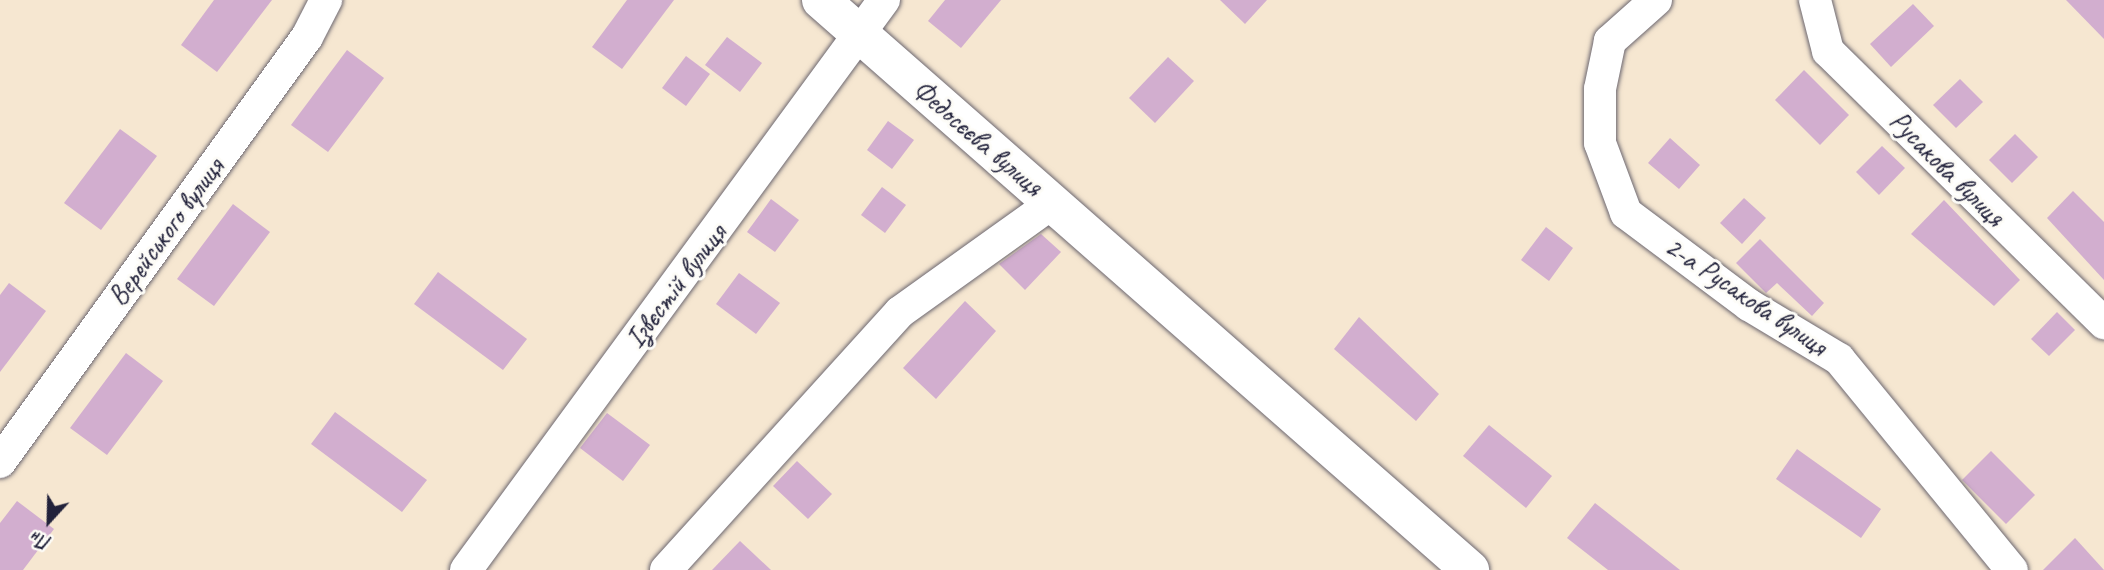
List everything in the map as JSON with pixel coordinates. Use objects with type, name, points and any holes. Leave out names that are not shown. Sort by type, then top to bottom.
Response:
[{"type":"main road","name":"Федосєєва вулиця","points":[[821,0],[1471,570]]},
{"type":"street","name":"Верейського вулиця","points":[[0,462],[307,37],[326,0]]},
{"type":"street","name":"Ізвєстій вулиця","points":[[466,570],[884,0]]},
{"type":"street","name":"2-а Русакова вулиця","points":[[1656,0],[1610,41],[1600,89],[1600,144],[1626,213],[1749,305],[1839,359],[2012,570]]},
{"type":"street","name":"Русакова вулиця","points":[[1815,0],[1828,51],[2104,323]]},
{"type":"street","points":[[666,570],[900,312],[1052,203]]},
{"type":"building","points":[[214,0],[272,0],[217,72],[181,45]]},
{"type":"building","points":[[627,0],[674,0],[622,69],[592,47]]},
{"type":"building","points":[[945,0],[1001,0],[961,48],[928,21]]},
{"type":"building","points":[[1220,0],[1267,0],[1245,24]]},
{"type":"building","points":[[2066,0],[2104,0],[2104,39]]},
{"type":"building","points":[[1913,4],[1934,26],[1891,67],[1870,44]]},
{"type":"building","points":[[727,37],[762,63],[740,92],[705,65]]},
{"type":"building","points":[[347,50],[384,78],[328,152],[291,125]]},
{"type":"building","points":[[686,56],[710,74],[686,106],[662,88]]},
{"type":"building","points":[[1168,57],[1194,81],[1155,123],[1129,98]]},
{"type":"building","points":[[1804,70],[1849,115],[1820,145],[1775,100]]},
{"type":"building","points":[[1960,79],[1983,102],[1956,128],[1933,105]]},
{"type":"building","points":[[888,121],[914,140],[892,169],[867,150]]},
{"type":"building","points":[[120,129],[157,156],[101,230],[64,203]]},
{"type":"building","points":[[2015,134],[2038,157],[2012,183],[1989,160]]},
{"type":"building","points":[[1670,138],[1700,165],[1679,189],[1648,163]]},
{"type":"building","points":[[1882,146],[1905,168],[1879,195],[1856,172]]},
{"type":"building","points":[[882,187],[906,205],[885,233],[861,215]]},
{"type":"building","points":[[2073,191],[2104,222],[2104,280],[2047,218]]},
{"type":"building","points":[[1744,198],[1766,218],[1742,244],[1720,223]]},
{"type":"building","points":[[771,199],[799,220],[775,252],[747,232]]},
{"type":"building","points":[[1944,200],[2020,280],[1994,306],[1911,234]]},
{"type":"building","points":[[233,204],[270,232],[214,306],[177,279]]},
{"type":"building","points":[[1546,227],[1573,248],[1549,281],[1521,260]]},
{"type":"building","points":[[1041,234],[1061,252],[1025,290],[999,264]]},
{"type":"building","points":[[1760,239],[1824,303],[1812,316],[1777,283],[1766,293],[1736,263]]},
{"type":"building","points":[[438,272],[527,339],[503,370],[414,304]]},
{"type":"building","points":[[739,273],[780,303],[756,334],[716,304]]},
{"type":"building","points":[[9,283],[46,311],[0,372],[0,295]]},
{"type":"building","points":[[965,301],[996,331],[936,399],[903,368]]},
{"type":"building","points":[[2057,312],[2075,330],[2049,356],[2031,339]]},
{"type":"building","points":[[1359,317],[1439,394],[1416,421],[1334,349]]},
{"type":"building","points":[[126,353],[163,381],[107,455],[70,428]]},
{"type":"building","points":[[335,412],[427,480],[402,512],[311,444]]},
{"type":"building","points":[[607,413],[650,445],[623,481],[580,448]]},
{"type":"building","points":[[1489,425],[1552,476],[1526,508],[1463,456]]},
{"type":"building","points":[[1797,449],[1881,509],[1861,538],[1776,479]]},
{"type":"building","points":[[1991,451],[2035,495],[2006,524],[1962,480]]},
{"type":"building","points":[[797,461],[832,494],[808,519],[773,486]]},
{"type":"building","points":[[17,501],[54,529],[23,570],[0,570],[0,523]]},
{"type":"building","points":[[1595,503],[1680,570],[1608,570],[1567,538]]},
{"type":"building","points":[[2075,538],[2104,570],[2043,570]]},
{"type":"building","points":[[740,541],[771,570],[712,570]]}]
